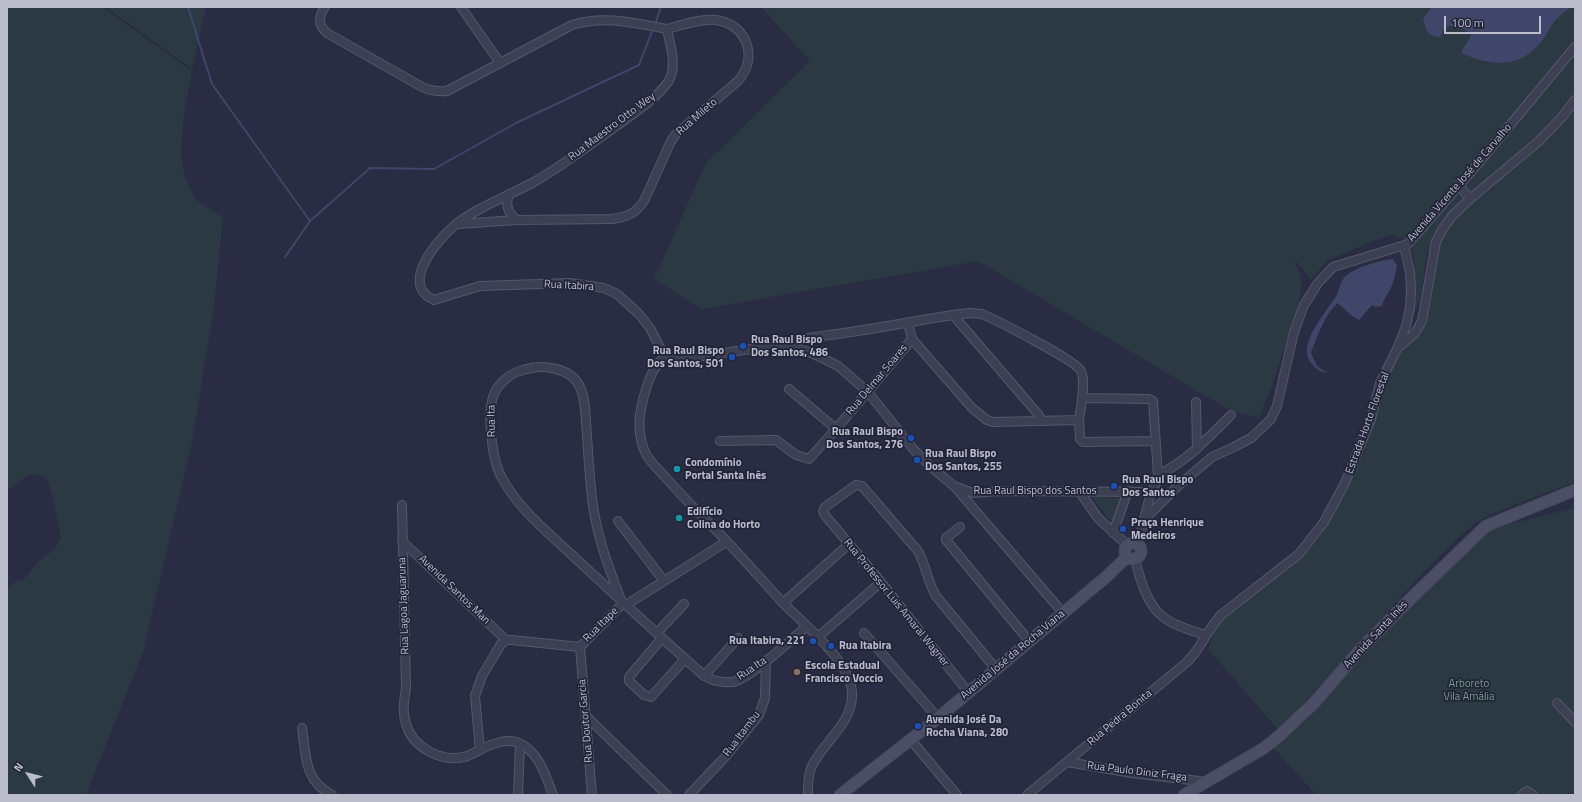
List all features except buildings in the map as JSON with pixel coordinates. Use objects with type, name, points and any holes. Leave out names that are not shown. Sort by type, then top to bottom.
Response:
[{"type":"main road","name":"Avenida Santa Inês","points":[[1184,795],[1264,748],[1279,736],[1314,703],[1359,651],[1386,623],[1486,526],[1575,490]]},
{"type":"main road","points":[[1132,542],[1138,544],[1141,548],[1139,557],[1131,558],[1125,552],[1127,545],[1132,542]]},
{"type":"main road","name":"Avenida José da Rocha Viana","points":[[840,795],[911,740],[996,668],[1131,558]]},
{"type":"street","points":[[325,7],[319,18],[320,25],[327,33],[432,92],[447,91],[572,25],[583,22],[599,20],[620,21],[667,29]]},
{"type":"street","points":[[462,7],[500,63]]},
{"type":"street","name":"Rua Mileto","points":[[456,224],[517,220],[612,219],[632,215],[639,209],[671,141],[676,134],[738,81],[748,67],[749,51],[742,36],[730,25],[715,19],[667,29]]},
{"type":"street","name":"Rua Maestro Otto Wey","points":[[420,283],[421,273],[431,250],[456,224],[474,212],[532,183],[555,169],[633,113],[660,90],[668,81],[673,67],[667,29]]},
{"type":"street","name":"Avenida Vicente José de Carvalho","points":[[1144,520],[1206,461],[1217,454],[1234,448],[1251,438],[1271,419],[1277,406],[1298,320],[1308,298],[1327,272],[1333,267],[1404,246],[1413,239],[1575,47]]},
{"type":"street","points":[[1396,351],[1415,333],[1422,321],[1436,242],[1442,230],[1452,216],[1470,199],[1539,141],[1562,117],[1575,100]]},
{"type":"street","points":[[1459,185],[1470,199]]},
{"type":"street","points":[[509,194],[507,200],[508,209],[517,220]]},
{"type":"street","name":"Estrada Horto Florestal","points":[[1206,636],[1221,615],[1299,554],[1316,533],[1333,505],[1350,472],[1371,419],[1380,383],[1396,351],[1406,326],[1410,308],[1411,288],[1410,272],[1404,246]]},
{"type":"street","name":"Rua Itabira","points":[[420,283],[422,293],[434,300],[480,286],[570,284],[604,288],[617,294],[639,314],[650,328],[665,357]]},
{"type":"street","points":[[779,345],[793,340],[953,315],[976,313],[988,317],[1064,357],[1080,368],[1082,372],[1082,398],[1079,420],[1080,439],[1083,442],[1155,442]]},
{"type":"street","points":[[953,315],[1034,409],[1041,420]]},
{"type":"street","points":[[908,323],[912,339],[972,408],[986,420],[993,422],[1079,420]]},
{"type":"street","name":"Rua Delmar Soares","points":[[720,441],[776,440],[796,455],[809,459],[912,339]]},
{"type":"street","name":"Rua Raul Bispo dos Santos","points":[[665,357],[689,358],[779,345],[822,358],[838,366],[867,391],[914,450],[931,467],[954,486],[973,493],[1079,491],[1151,492]]},
{"type":"street","points":[[665,357],[657,363],[652,373],[639,414],[639,431],[642,447],[650,460],[783,603],[818,637],[846,670],[851,683],[852,694],[849,710],[844,721],[811,769],[808,795]]},
{"type":"street","name":"Rua Ita","points":[[623,603],[601,546],[597,530],[592,496],[584,403],[579,385],[566,374],[552,368],[532,368],[518,371],[502,382],[492,399],[491,412],[493,451],[500,474],[536,522],[623,603],[704,676],[721,682],[734,682],[748,675],[807,626]]},
{"type":"street","points":[[789,389],[836,429]]},
{"type":"street","points":[[1082,398],[1149,399],[1153,401],[1158,475],[1151,492],[1138,544]]},
{"type":"street","points":[[1196,402],[1197,449]]},
{"type":"street","points":[[1158,475],[1174,468],[1197,449],[1231,415]]},
{"type":"street","name":"Rua Professor Luis Amaral Wagner","points":[[969,691],[964,687],[881,582],[824,514],[823,511],[825,507],[856,485],[860,485],[864,488],[918,551],[936,596],[996,668]]},
{"type":"street","points":[[954,486],[1063,614]]},
{"type":"street","points":[[1079,491],[1098,518],[1127,545]]},
{"type":"street","points":[[1114,533],[1128,491]]},
{"type":"street","name":"Rua Lagoa Jaguaruna","points":[[402,505],[406,688],[403,708],[406,725],[421,746],[443,758],[454,759],[467,757],[480,750]]},
{"type":"street","points":[[618,521],[664,581]]},
{"type":"street","points":[[960,527],[946,538],[946,540],[1029,641]]},
{"type":"street","name":"Avenida Santos Man","points":[[402,541],[506,640]]},
{"type":"street","name":"Rua Itape","points":[[580,647],[623,603],[664,581],[726,542]]},
{"type":"street","points":[[783,603],[849,544]]},
{"type":"street","points":[[1131,558],[1148,597],[1161,616],[1174,624],[1206,636]]},
{"type":"street","points":[[818,637],[881,582]]},
{"type":"street","points":[[684,604],[629,677],[629,681],[644,695],[651,697],[685,659]]},
{"type":"street","points":[[864,632],[938,718]]},
{"type":"street","name":"Rua Pedra Bonita","points":[[1027,795],[1187,662],[1198,651],[1206,636]]},
{"type":"street","points":[[704,676],[738,638]]},
{"type":"street","points":[[553,795],[537,758],[532,752],[520,744],[501,742],[480,750],[475,696],[482,676],[501,644],[506,640],[580,647]]},
{"type":"street","name":"Rua Doutor Garcia","points":[[580,647],[592,795]]},
{"type":"street","name":"Rua Itambu","points":[[689,795],[727,755],[758,715],[765,698],[766,661]]},
{"type":"street","points":[[1557,703],[1575,722]]},
{"type":"street","points":[[586,716],[667,795]]},
{"type":"street","points":[[302,728],[309,773],[316,783],[332,795]]},
{"type":"street","points":[[911,740],[957,795]]},
{"type":"street","points":[[518,795],[520,744]]},
{"type":"street","name":"Rua Paulo Diniz Fraga","points":[[1067,762],[1132,773],[1207,782]]},
{"type":"green space","points":[[7,7],[102,7],[192,71],[184,113],[181,150],[184,174],[195,199],[223,218],[214,307],[192,442],[143,652],[86,795],[10,795],[7,792],[7,588],[15,582],[23,580],[38,562],[56,548],[61,537],[52,494],[46,477],[38,475],[28,476],[7,490]]},
{"type":"green space","points":[[106,7],[206,7],[192,69]]},
{"type":"green space","points":[[761,7],[1575,7],[1575,482],[1499,511],[1478,521],[1463,533],[1421,575],[1279,731],[1208,649],[1214,633],[1227,615],[1318,534],[1362,457],[1374,421],[1381,388],[1392,365],[1417,328],[1436,252],[1427,251],[1421,295],[1411,323],[1415,269],[1411,249],[1403,240],[1392,235],[1375,240],[1327,261],[1311,280],[1296,261],[1295,263],[1301,276],[1302,284],[1298,306],[1272,386],[1259,418],[1231,411],[978,261],[702,309],[654,279],[706,163],[810,61]]},
{"type":"green space","points":[[1092,498],[1121,498],[1113,524]]},
{"type":"green space","name":"Arboreto Vila Amália","points":[[1575,508],[1575,795],[1316,795],[1271,745],[1484,530]]},
{"type":"water","points":[[1432,7],[1572,7],[1564,12],[1555,21],[1543,39],[1524,57],[1504,63],[1494,63],[1483,61],[1461,53],[1471,33],[1458,27],[1450,26],[1444,29],[1440,37],[1430,34],[1426,29],[1423,19]]},
{"type":"water","points":[[1393,259],[1397,265],[1393,283],[1382,306],[1376,307],[1372,305],[1359,320],[1337,303],[1332,308],[1318,333],[1311,353],[1317,366],[1327,373],[1318,370],[1312,364],[1308,356],[1307,348],[1309,339],[1336,296],[1343,279],[1361,268]]},
{"type":"waterway","points":[[188,7],[212,84],[310,221]]},
{"type":"waterway","points":[[655,25],[661,7]]},
{"type":"waterway","points":[[285,257],[310,221],[370,168],[434,169],[516,123],[639,65],[653,29]]},
{"type":"place","name":"Rua Raul Bispo Dos Santos, 486","points":[[743,346]]},
{"type":"place","name":"Rua Raul Bispo Dos Santos, 501","points":[[732,357]]},
{"type":"place","name":"Rua Raul Bispo Dos Santos, 276","points":[[911,438]]},
{"type":"place","name":"Rua Raul Bispo Dos Santos, 255","points":[[917,460]]},
{"type":"place","name":"Condomínio Portal Santa Inês","points":[[677,469]]},
{"type":"place","name":"Rua Raul Bispo Dos Santos","points":[[1114,486]]},
{"type":"place","name":"Edifício Colina do Horto","points":[[679,518]]},
{"type":"place","name":"Praça Henrique Medeiros","points":[[1123,529]]},
{"type":"place","name":"Rua Itabira, 221","points":[[813,641]]},
{"type":"place","name":"Rua Itabira","points":[[831,646]]},
{"type":"place","name":"Escola Estadual Francisco Voccio","points":[[797,672]]},
{"type":"place","name":"Avenida José Da Rocha Viana, 280","points":[[918,726]]}]
